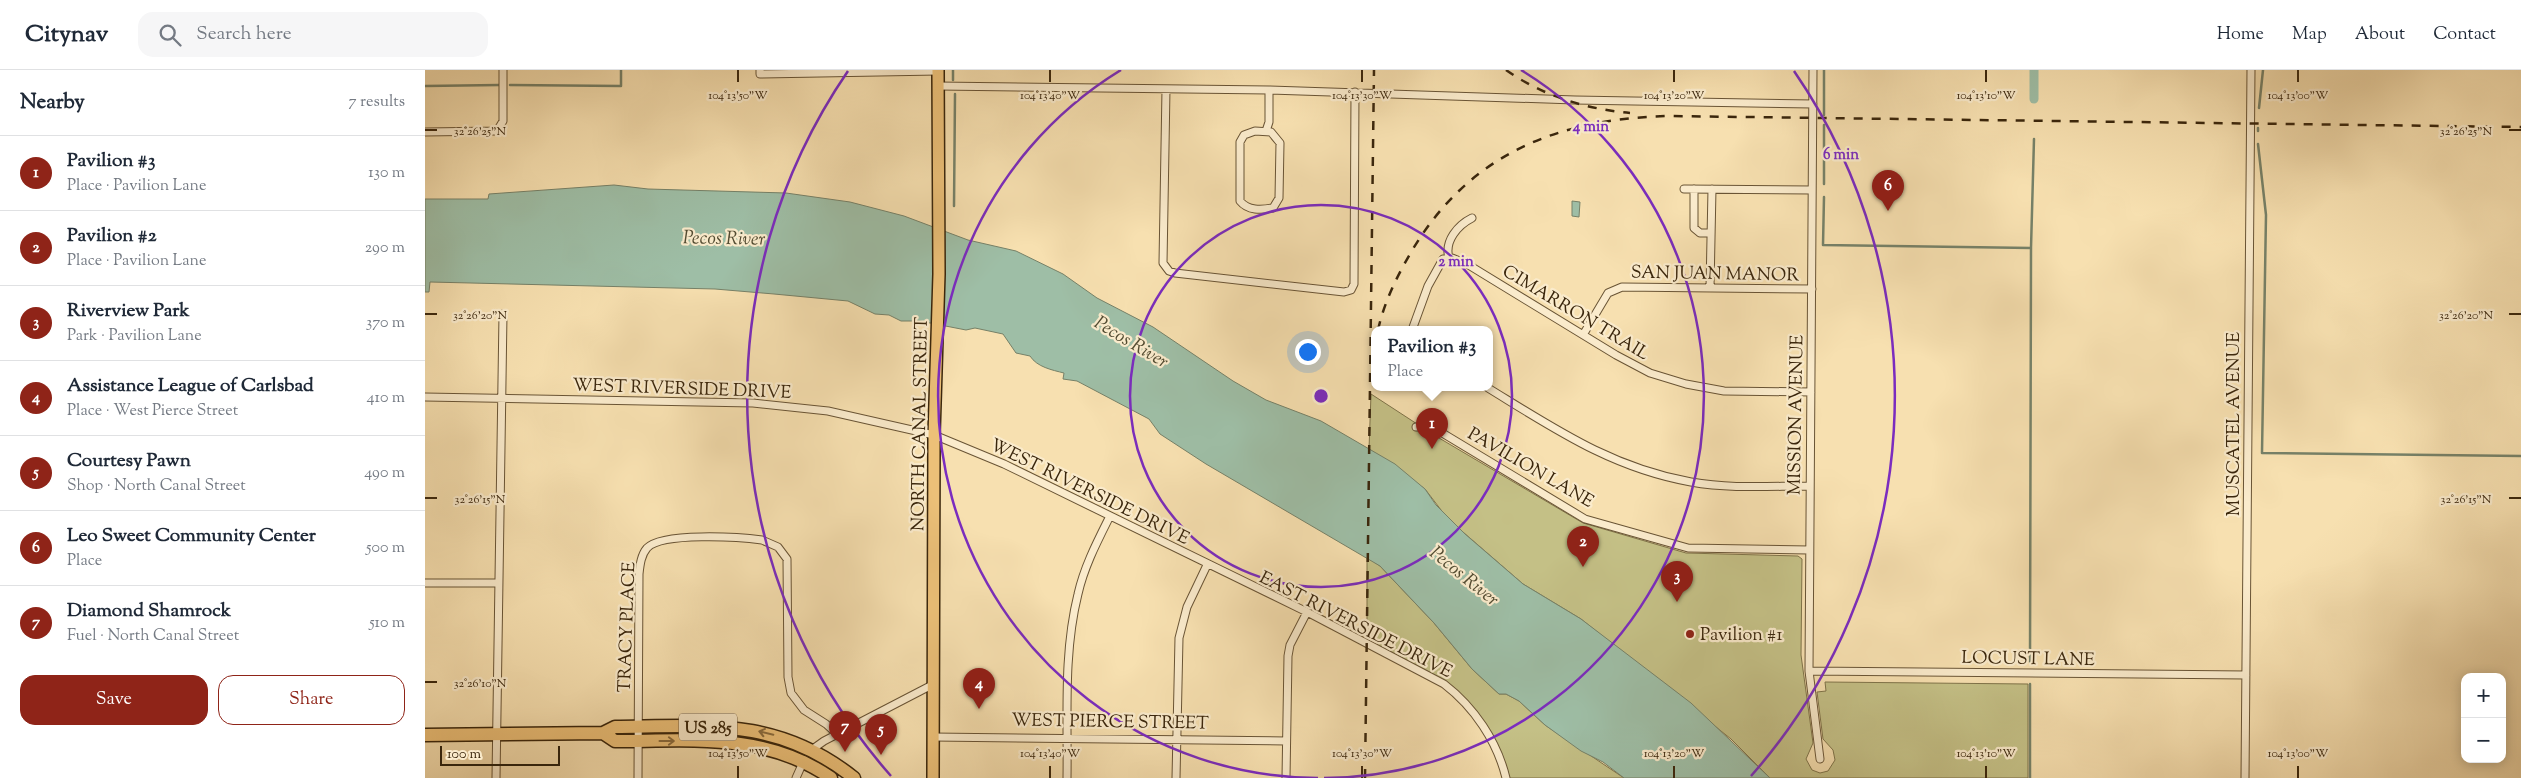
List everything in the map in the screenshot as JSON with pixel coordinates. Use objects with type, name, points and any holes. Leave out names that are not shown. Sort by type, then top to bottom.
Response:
[{"type":"highway","name":"US 285","points":[[425,734],[603,733],[615,727],[740,728],[778,736],[811,749],[854,778]]},
{"type":"highway","name":"US 285","points":[[603,733],[615,741],[739,742],[775,750],[803,762],[831,778]]},
{"type":"main road","name":"NORTH CANAL STREET","points":[[933,778],[934,435],[937,420],[939,212],[938,70]]},
{"type":"street","points":[[425,132],[497,131],[503,121],[503,70]]},
{"type":"street","points":[[760,70],[760,74],[938,70]]},
{"type":"street","name":"MISSION AVENUE","points":[[1813,70],[1809,671],[1820,759]]},
{"type":"street","name":"MUSCATEL AVENUE","points":[[2245,778],[2251,70]]},
{"type":"street","points":[[938,86],[1269,90],[1575,100],[1813,104]]},
{"type":"street","points":[[1166,90],[1163,262],[1165,267],[1175,273],[1344,292],[1351,290],[1354,284],[1355,92]]},
{"type":"street","points":[[1266,131],[1269,122],[1269,90]]},
{"type":"street","points":[[1266,131],[1275,134],[1280,143],[1279,198],[1273,208],[1253,209],[1242,204],[1239,194],[1240,142],[1244,135],[1249,132],[1266,131]]},
{"type":"street","points":[[1684,189],[1812,190]]},
{"type":"street","points":[[1694,189],[1694,228],[1700,233],[1710,233]]},
{"type":"street","points":[[1710,288],[1711,189]]},
{"type":"street","points":[[1413,326],[1428,286],[1443,260],[1449,258],[1447,251],[1452,238],[1463,223],[1472,218]]},
{"type":"street","name":"CIMARRON TRAIL","points":[[1449,258],[1458,259],[1467,264],[1641,369],[1686,384],[1724,390],[1811,392]]},
{"type":"street","name":"SAN JUAN MANOR","points":[[1583,335],[1608,293],[1615,288],[1811,289]]},
{"type":"street","points":[[495,778],[503,314]]},
{"type":"street","points":[[1493,391],[1589,448],[1642,469],[1671,478],[1711,484],[1809,486]]},
{"type":"street","name":"WEST RIVERSIDE DRIVE","points":[[425,397],[762,404],[828,412],[934,435],[975,450],[1207,565]]},
{"type":"street","name":"PAVILION LANE","points":[[1416,427],[1429,427],[1439,431],[1585,519],[1688,548],[1809,550]]},
{"type":"street","points":[[1067,778],[1069,650],[1075,606],[1088,561],[1110,516]]},
{"type":"street","name":"TRACY PLACE","points":[[638,727],[639,574],[643,554],[651,545],[662,539],[754,539],[771,542],[784,553],[787,559],[788,677],[791,694],[804,710],[826,724],[837,734]]},
{"type":"street","points":[[1176,778],[1179,638],[1187,606],[1207,565]]},
{"type":"street","name":"EAST RIVERSIDE DRIVE","points":[[1207,565],[1307,612],[1419,669],[1453,691],[1483,727],[1494,744],[1506,778]]},
{"type":"street","points":[[425,583],[497,583]]},
{"type":"street","points":[[1286,778],[1288,656],[1290,645],[1307,612]]},
{"type":"street","name":"LOCUST LANE","points":[[1809,671],[2246,676]]},
{"type":"street","points":[[796,778],[811,749],[932,685]]},
{"type":"street","points":[[638,727],[638,778]]},
{"type":"street","name":"WEST PIERCE STREET","points":[[933,737],[1286,741]]},
{"type":"shaded area","points":[[1371,394],[1434,435],[1583,523],[1686,553],[1798,556],[1802,559],[1801,655],[1813,743],[1806,759],[1812,770],[1820,773],[1828,771],[1835,760],[1833,750],[1823,739],[1817,692],[1826,691],[1825,682],[2028,684],[2028,778],[1770,778],[1731,739],[1581,619],[1523,584],[1448,519],[1425,489],[1369,449]]},
{"type":"shaded area","points":[[1367,557],[1380,566],[1434,623],[1472,669],[1499,694],[1506,694],[1519,701],[1545,725],[1624,778],[1506,778],[1494,744],[1453,691],[1367,642]]},
{"type":"water","name":"Pecos River","points":[[614,185],[648,189],[786,193],[850,202],[904,216],[968,240],[1016,251],[1063,274],[1097,298],[1153,327],[1233,381],[1266,400],[1321,421],[1395,464],[1425,489],[1436,505],[1465,534],[1523,584],[1581,619],[1691,703],[1770,778],[1624,778],[1603,762],[1581,751],[1545,725],[1519,701],[1506,694],[1499,694],[1472,669],[1434,623],[1380,566],[1206,464],[1160,434],[1149,419],[1077,381],[1063,379],[1064,373],[1041,365],[1030,356],[1016,353],[1003,334],[975,328],[966,330],[920,321],[901,321],[889,315],[875,314],[848,301],[715,289],[430,282],[429,292],[425,292],[425,199],[488,199],[489,194]]},
{"type":"water","points":[[1572,201],[1580,202],[1579,217],[1572,216]]},
{"type":"waterway","points":[[510,85],[621,86],[621,70]]},
{"type":"waterway","points":[[953,70],[953,80]]},
{"type":"waterway","points":[[1824,70],[1824,115]]},
{"type":"waterway","points":[[2034,70],[2034,99]]},
{"type":"waterway","points":[[2259,108],[2263,70]]},
{"type":"waterway","points":[[425,86],[499,85]]},
{"type":"waterway","points":[[954,206],[955,94]]},
{"type":"waterway","points":[[1824,125],[1824,184]]},
{"type":"waterway","points":[[1824,197],[1823,245],[2031,248],[2034,139]]},
{"type":"waterway","points":[[2258,144],[2266,215],[2262,453],[2521,456]]},
{"type":"waterway","points":[[2030,662],[2031,248]]},
{"type":"waterway","points":[[2030,684],[2030,778]]},
{"type":"railway","points":[[1365,778],[1374,70]]},
{"type":"railway","points":[[1506,70],[1535,87],[1565,100],[1597,108],[1630,113]]},
{"type":"railway","points":[[1379,326],[1391,291],[1410,254],[1433,219],[1459,191],[1488,167],[1519,149],[1553,135],[1589,125],[1627,119],[1668,116],[2521,127]]},
{"type":"place","name":"Leo Sweet Community Center","points":[[1888,211]]},
{"type":"place","name":"Pavilion #3","points":[[1432,449]]},
{"type":"place","name":"Pavilion #2","points":[[1583,567]]},
{"type":"place","name":"Riverview Park","points":[[1677,602]]},
{"type":"place","name":"Pavilion #1","points":[[1690,634]]},
{"type":"place","name":"Assistance League of Carlsbad","points":[[979,709]]},
{"type":"place","name":"Diamond Shamrock","points":[[845,752]]},
{"type":"place","name":"Courtesy Pawn","points":[[881,755]]}]
